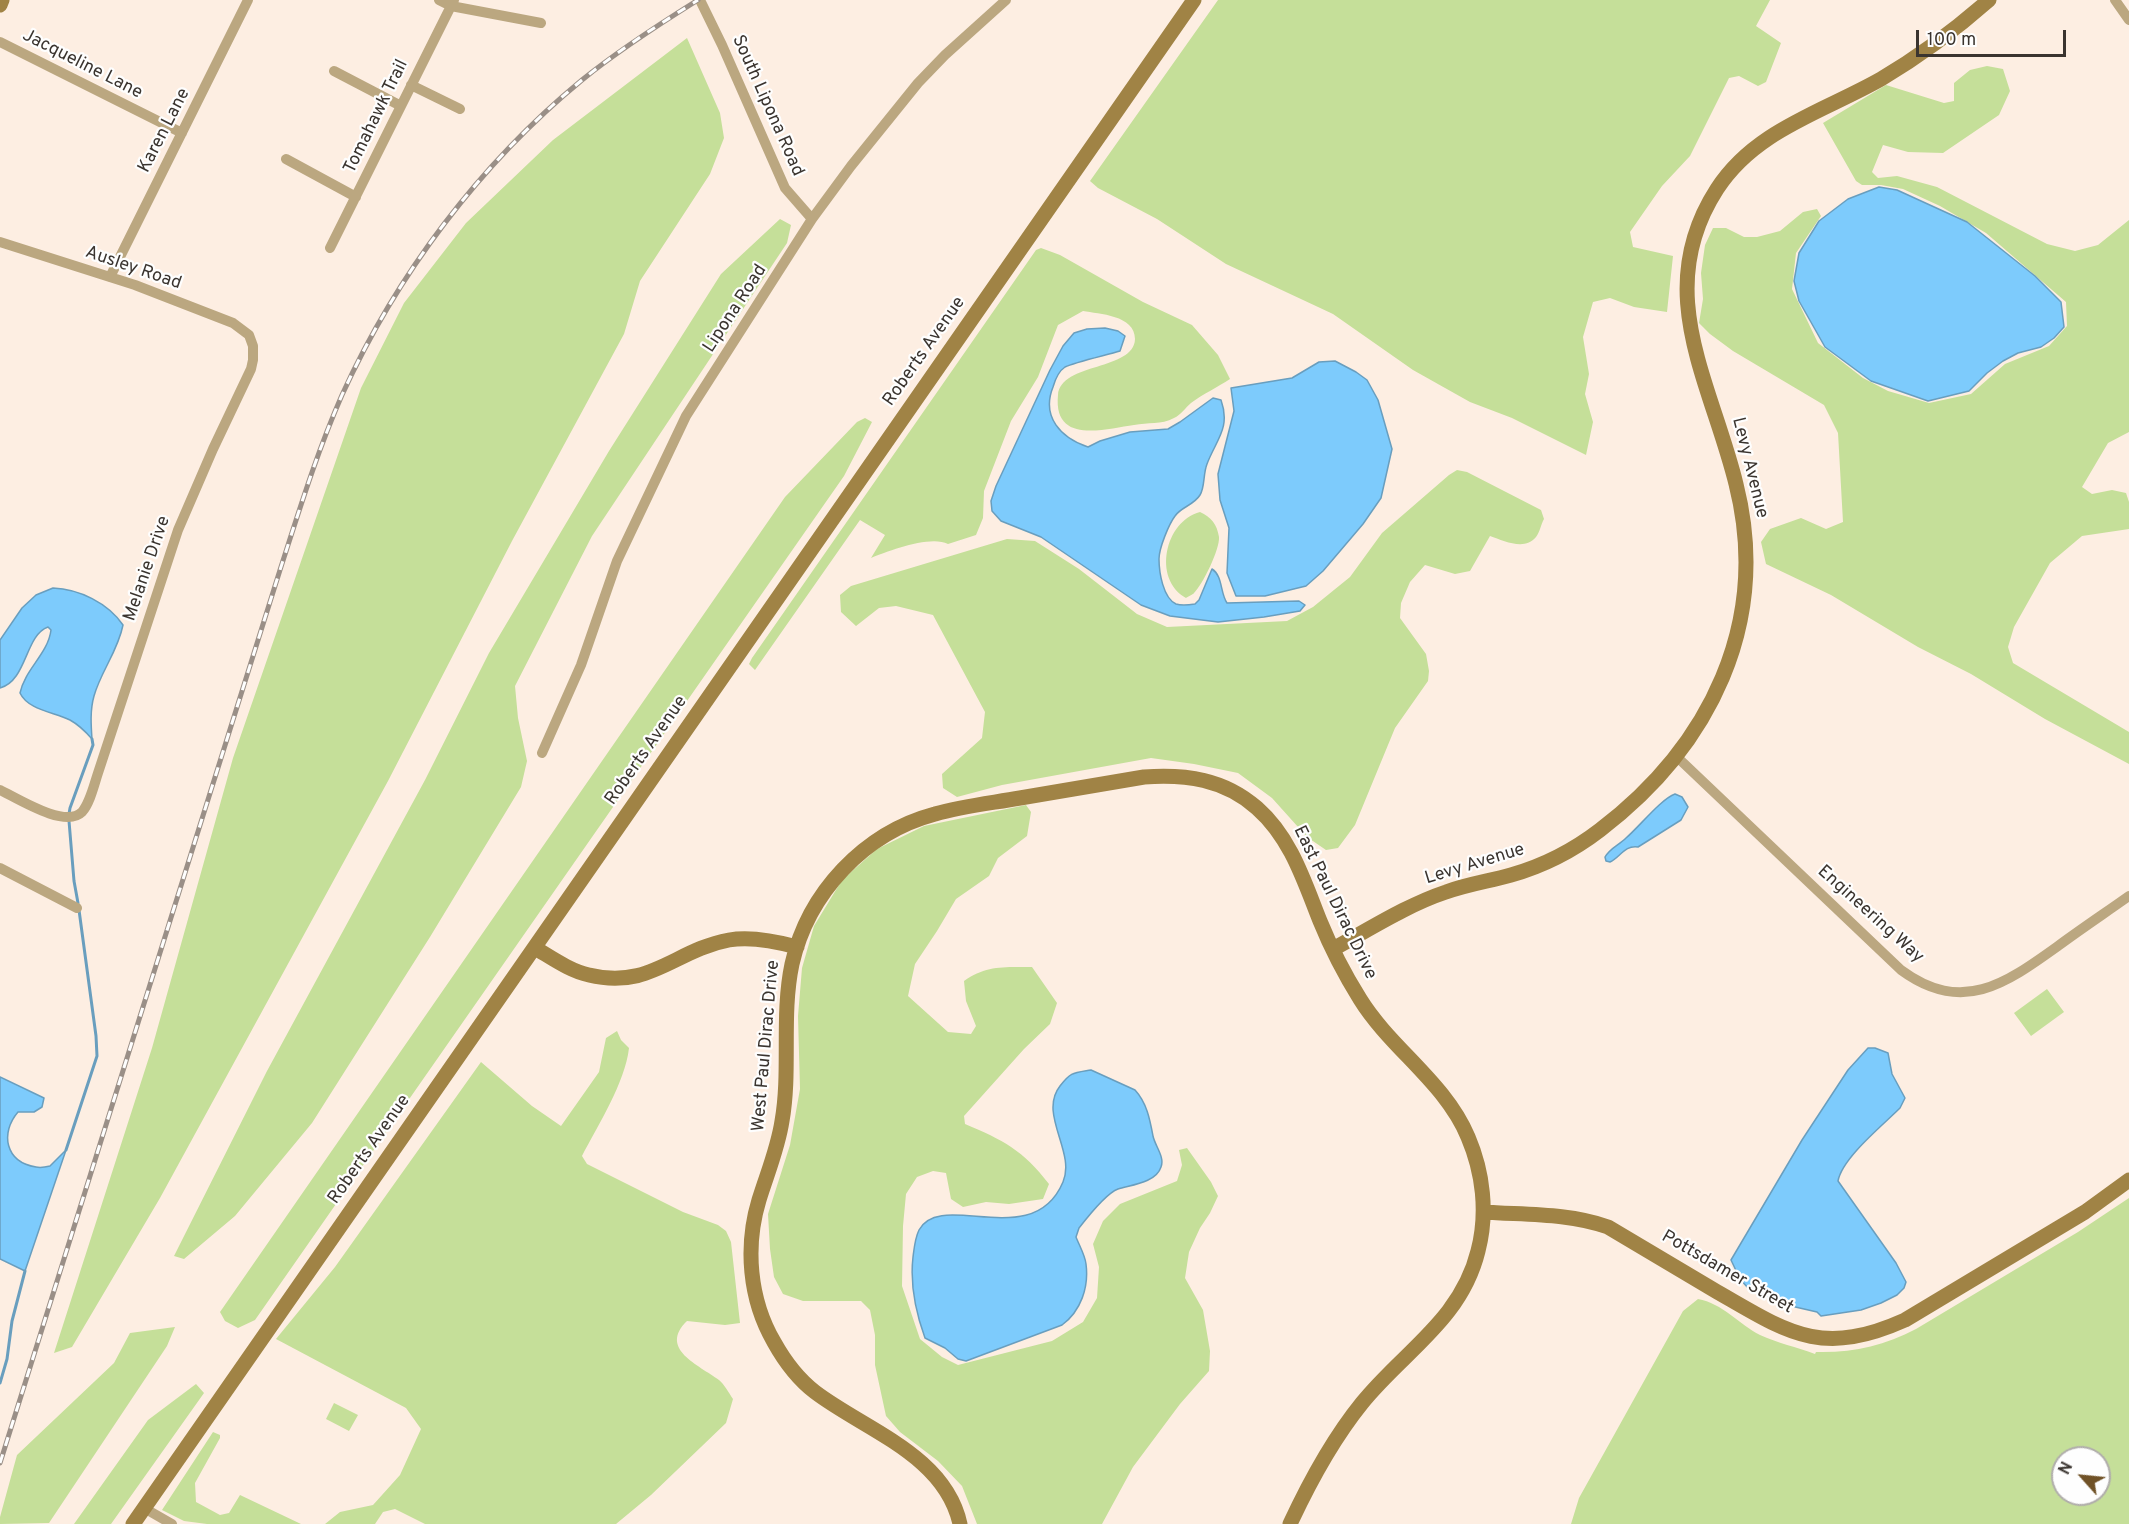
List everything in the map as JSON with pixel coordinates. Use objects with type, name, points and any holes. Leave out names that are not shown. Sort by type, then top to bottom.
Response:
[{"type":"street","points":[[0,4],[2,0]]},
{"type":"street","name":"Karen Lane","points":[[110,277],[249,0]]},
{"type":"street","points":[[439,0],[541,23]]},
{"type":"street","name":"South Lipona Road","points":[[700,0],[725,51],[784,188],[813,219]]},
{"type":"street","name":"Lipona Road","points":[[543,753],[580,665],[617,561],[686,416],[813,219],[851,166],[918,83],[952,48],[1006,0]]},
{"type":"street","name":"Roberts Avenue","points":[[133,1524],[1194,0]]},
{"type":"street","name":"Levy Avenue","points":[[1333,949],[1420,902],[1463,886],[1512,875],[1568,851],[1603,827],[1660,774],[1695,732],[1722,683],[1737,635],[1746,582],[1745,529],[1737,489],[1694,346],[1686,310],[1688,266],[1697,229],[1715,192],[1725,178],[1755,147],[1790,124],[1878,81],[1905,65],[1937,43],[1989,0]]},
{"type":"street","points":[[2115,0],[2129,20]]},
{"type":"street","name":"Tomahawk Trail","points":[[330,248],[452,3]]},
{"type":"street","name":"Jacqueline Lane","points":[[0,42],[182,134]]},
{"type":"street","points":[[334,71],[401,106]]},
{"type":"street","points":[[411,85],[460,109]]},
{"type":"street","points":[[286,159],[356,197]]},
{"type":"street","name":"Ausley Road","points":[[0,242],[110,277],[232,323],[243,329],[250,338]]},
{"type":"street","name":"Melanie Drive","points":[[0,790],[49,813],[72,816],[84,808],[98,773],[178,530],[208,459],[251,369],[254,352],[250,338]]},
{"type":"street","name":"Engineering Way","points":[[1676,756],[1901,970],[1938,990],[1964,992],[1983,990],[1998,985],[2024,970],[2129,896]]},
{"type":"street","name":"East Paul Dirac Drive","points":[[797,947],[822,893],[853,859],[894,830],[921,818],[956,809],[1144,777],[1170,775],[1198,778],[1234,791],[1270,821],[1285,840],[1296,861],[1333,949],[1361,1002],[1389,1037],[1439,1091],[1463,1127],[1476,1157],[1484,1212],[1479,1250],[1462,1292],[1451,1311],[1386,1376],[1344,1426],[1308,1487],[1290,1524]]},
{"type":"street","points":[[0,868],[78,908]]},
{"type":"street","points":[[535,948],[587,975],[618,979],[647,974],[698,950],[727,941],[757,939],[797,947]]},
{"type":"street","name":"West Paul Dirac Drive","points":[[797,947],[789,987],[785,1099],[782,1122],[753,1226],[751,1268],[755,1293],[773,1340],[801,1378],[814,1391],[924,1465],[945,1489],[960,1524]]},
{"type":"street","name":"Pottsdamer Street","points":[[1484,1212],[1572,1217],[1608,1227],[1773,1324],[1805,1336],[1842,1339],[1880,1331],[1905,1320],[2085,1212],[2129,1180]]},
{"type":"street","points":[[144,1508],[171,1524]]},
{"type":"green space","points":[[1218,0],[1770,0],[1756,26],[1781,43],[1766,82],[1758,86],[1739,76],[1729,78],[1690,156],[1662,186],[1630,232],[1633,247],[1673,256],[1667,312],[1634,307],[1610,298],[1593,302],[1583,337],[1589,374],[1585,394],[1593,422],[1586,455],[1512,418],[1470,402],[1413,370],[1333,314],[1226,264],[1157,219],[1098,188],[1090,181]]},
{"type":"green space","points":[[687,38],[720,113],[724,138],[710,174],[640,281],[624,334],[512,541],[388,781],[160,1198],[72,1347],[54,1353],[152,1048],[233,758],[361,388],[404,303],[466,223],[553,140]]},
{"type":"green space","points":[[1987,66],[2003,69],[2010,91],[1999,115],[1943,153],[1908,152],[1883,145],[1872,172],[1878,178],[1897,176],[1937,187],[2047,244],[2075,251],[2098,245],[2129,220],[2129,432],[2108,443],[2082,487],[2092,494],[2112,490],[2126,493],[2129,502],[2129,529],[2082,536],[2050,563],[2014,627],[2008,647],[2013,663],[2129,732],[2129,764],[2045,719],[1971,674],[1918,647],[1831,595],[1766,564],[1761,542],[1770,529],[1801,518],[1826,529],[1843,522],[1838,433],[1824,405],[1733,351],[1699,323],[1703,299],[1701,273],[1705,245],[1713,228],[1726,228],[1744,237],[1757,237],[1780,231],[1803,212],[1817,209],[1821,216],[1796,253],[1792,289],[1818,343],[1863,378],[1888,391],[1929,403],[1971,394],[2005,364],[2049,346],[2067,326],[2066,302],[1986,233],[1940,206],[1903,189],[1881,185],[1862,185],[1856,181],[1823,123],[1886,85],[1944,103],[1954,101],[1954,83],[1970,70]]},
{"type":"green space","points":[[780,219],[791,225],[787,243],[592,536],[515,686],[518,718],[527,761],[521,787],[430,937],[312,1123],[235,1216],[184,1259],[174,1256],[267,1071],[425,780],[489,653],[609,451],[721,274]]},
{"type":"green space","points":[[1041,248],[1060,255],[1143,302],[1192,325],[1218,355],[1230,379],[1169,420],[1109,429],[1072,428],[1064,421],[1059,411],[1058,395],[1062,384],[1083,371],[1123,357],[1132,349],[1135,339],[1133,331],[1123,320],[1098,313],[1083,311],[1058,325],[1038,377],[1011,421],[984,491],[983,518],[976,535],[948,544],[931,541],[910,545],[871,558],[885,535],[860,520],[755,670],[749,664],[752,658],[1036,250]]},
{"type":"green space","points":[[865,418],[872,422],[844,476],[255,1320],[238,1328],[225,1321],[220,1312],[785,497],[857,422]]},
{"type":"green space","points":[[1457,470],[1467,472],[1541,510],[1544,519],[1536,537],[1526,543],[1514,544],[1490,536],[1470,571],[1455,574],[1425,565],[1410,582],[1401,603],[1400,618],[1426,654],[1428,681],[1395,728],[1355,825],[1338,848],[1326,850],[1307,837],[1272,798],[1238,773],[1151,758],[1002,785],[957,797],[943,788],[942,774],[982,738],[985,712],[933,615],[896,606],[879,608],[856,626],[841,612],[840,595],[851,586],[1007,539],[1035,541],[1079,569],[1137,614],[1167,627],[1287,621],[1313,607],[1350,577],[1382,533]]},
{"type":"green space","points":[[1200,512],[1215,525],[1219,542],[1202,582],[1194,593],[1186,598],[1175,589],[1169,578],[1166,565],[1167,551],[1178,527],[1188,518]]},
{"type":"green space","points":[[1026,805],[1031,812],[1027,836],[998,858],[989,876],[956,899],[915,964],[908,996],[948,1032],[971,1034],[976,1026],[966,1001],[964,981],[988,970],[1004,967],[1032,967],[1057,1003],[1050,1024],[1024,1049],[964,1116],[965,1124],[990,1135],[1021,1154],[1049,1184],[1043,1199],[1009,1204],[986,1202],[963,1207],[951,1199],[946,1173],[933,1171],[917,1177],[906,1194],[902,1286],[920,1339],[942,1357],[958,1365],[1052,1341],[1083,1322],[1097,1298],[1099,1267],[1093,1244],[1103,1221],[1120,1204],[1177,1181],[1182,1165],[1179,1150],[1187,1148],[1218,1196],[1189,1252],[1185,1278],[1203,1310],[1210,1351],[1209,1371],[1180,1404],[1133,1467],[1102,1524],[977,1524],[962,1486],[938,1461],[900,1432],[886,1416],[875,1365],[875,1335],[870,1310],[861,1301],[803,1301],[783,1294],[774,1277],[770,1249],[768,1214],[790,1145],[800,1089],[798,1016],[802,968],[814,926],[842,880],[877,849],[924,826]]},
{"type":"green space","points":[[2047,989],[2064,1012],[2031,1036],[2014,1013]]},
{"type":"green space","points":[[617,1031],[621,1040],[629,1048],[626,1061],[610,1104],[582,1156],[587,1164],[683,1212],[718,1225],[726,1231],[731,1242],[740,1323],[725,1325],[687,1321],[679,1331],[677,1340],[679,1348],[685,1355],[719,1380],[733,1399],[726,1423],[651,1495],[616,1524],[425,1524],[395,1509],[383,1512],[375,1524],[325,1524],[340,1512],[373,1505],[400,1475],[421,1429],[406,1408],[276,1339],[335,1267],[481,1062],[532,1106],[561,1126],[599,1072],[606,1038]]},
{"type":"green space","points":[[2129,1198],[2129,1524],[1571,1524],[1579,1498],[1683,1311],[1698,1299],[1715,1305],[1760,1335],[1815,1354],[1816,1352],[1855,1350],[1880,1344],[1916,1329],[2078,1232]]},
{"type":"green space","points":[[175,1327],[167,1346],[49,1523],[0,1524],[17,1455],[114,1363],[130,1333]]},
{"type":"green space","points":[[196,1384],[204,1393],[111,1524],[74,1524],[148,1420]]},
{"type":"green space","points":[[334,1403],[358,1415],[349,1431],[326,1419]]},
{"type":"green space","points":[[213,1432],[220,1435],[220,1438],[195,1483],[196,1502],[220,1515],[229,1513],[240,1495],[301,1524],[207,1524],[184,1521],[162,1510]]},
{"type":"water","points":[[1879,187],[1897,190],[1967,222],[2035,276],[2061,302],[2064,327],[2041,347],[2018,353],[2003,361],[1969,391],[1928,401],[1871,381],[1825,347],[1799,301],[1794,281],[1799,253],[1819,221],[1848,199]]},
{"type":"water","points":[[1105,328],[1118,331],[1125,336],[1120,351],[1065,367],[1054,384],[1050,398],[1052,417],[1056,425],[1069,438],[1088,447],[1130,432],[1168,429],[1213,398],[1221,400],[1224,410],[1221,434],[1207,464],[1202,492],[1175,516],[1167,530],[1161,549],[1160,571],[1168,596],[1176,604],[1195,604],[1199,600],[1212,569],[1220,580],[1227,603],[1299,601],[1305,605],[1300,611],[1218,622],[1170,616],[1141,605],[1041,537],[1001,521],[992,511],[991,501],[996,486],[1063,346],[1074,333],[1087,329]]},
{"type":"water","points":[[1335,361],[1367,380],[1378,400],[1392,449],[1381,498],[1363,524],[1323,571],[1306,586],[1265,596],[1236,596],[1227,573],[1229,528],[1220,500],[1218,474],[1234,411],[1231,388],[1292,378],[1319,362]]},
{"type":"water","points":[[53,588],[83,594],[109,610],[123,625],[94,696],[91,712],[92,739],[73,722],[35,707],[20,693],[27,676],[46,647],[51,630],[48,627],[35,639],[16,677],[9,684],[0,688],[0,640],[22,608],[36,595]]},
{"type":"water","points":[[1675,794],[1682,797],[1688,807],[1681,820],[1638,847],[1629,848],[1614,860],[1606,861],[1605,857],[1609,851],[1663,801]]},
{"type":"water","points":[[1868,1048],[1888,1053],[1892,1074],[1905,1098],[1900,1108],[1855,1152],[1841,1172],[1838,1181],[1896,1263],[1906,1282],[1897,1295],[1881,1303],[1861,1310],[1821,1316],[1817,1312],[1791,1306],[1748,1288],[1740,1279],[1731,1260],[1802,1140],[1848,1070]]},
{"type":"water","points":[[1091,1070],[1135,1090],[1139,1095],[1161,1155],[1161,1167],[1154,1177],[1148,1180],[1113,1191],[1079,1228],[1076,1237],[1087,1273],[1085,1290],[1079,1306],[1069,1319],[1062,1325],[966,1361],[958,1359],[945,1348],[925,1338],[916,1308],[912,1277],[914,1247],[919,1230],[930,1219],[947,1215],[1010,1218],[1031,1214],[1049,1203],[1063,1182],[1066,1170],[1053,1109],[1054,1097],[1067,1078],[1076,1073]]},
{"type":"water","points":[[0,1077],[44,1098],[42,1107],[34,1112],[18,1112],[12,1120],[8,1137],[12,1153],[26,1164],[47,1167],[66,1150],[25,1271],[0,1259]]},
{"type":"waterway","points":[[69,814],[93,745],[92,739]]},
{"type":"waterway","points":[[69,821],[78,903]]},
{"type":"waterway","points":[[66,1150],[97,1056],[79,910]]},
{"type":"waterway","points":[[0,1383],[25,1271]]},
{"type":"railway","points":[[0,1463],[301,504],[342,395],[364,350],[415,264],[444,224],[509,148],[582,80],[624,48],[698,0]]}]
